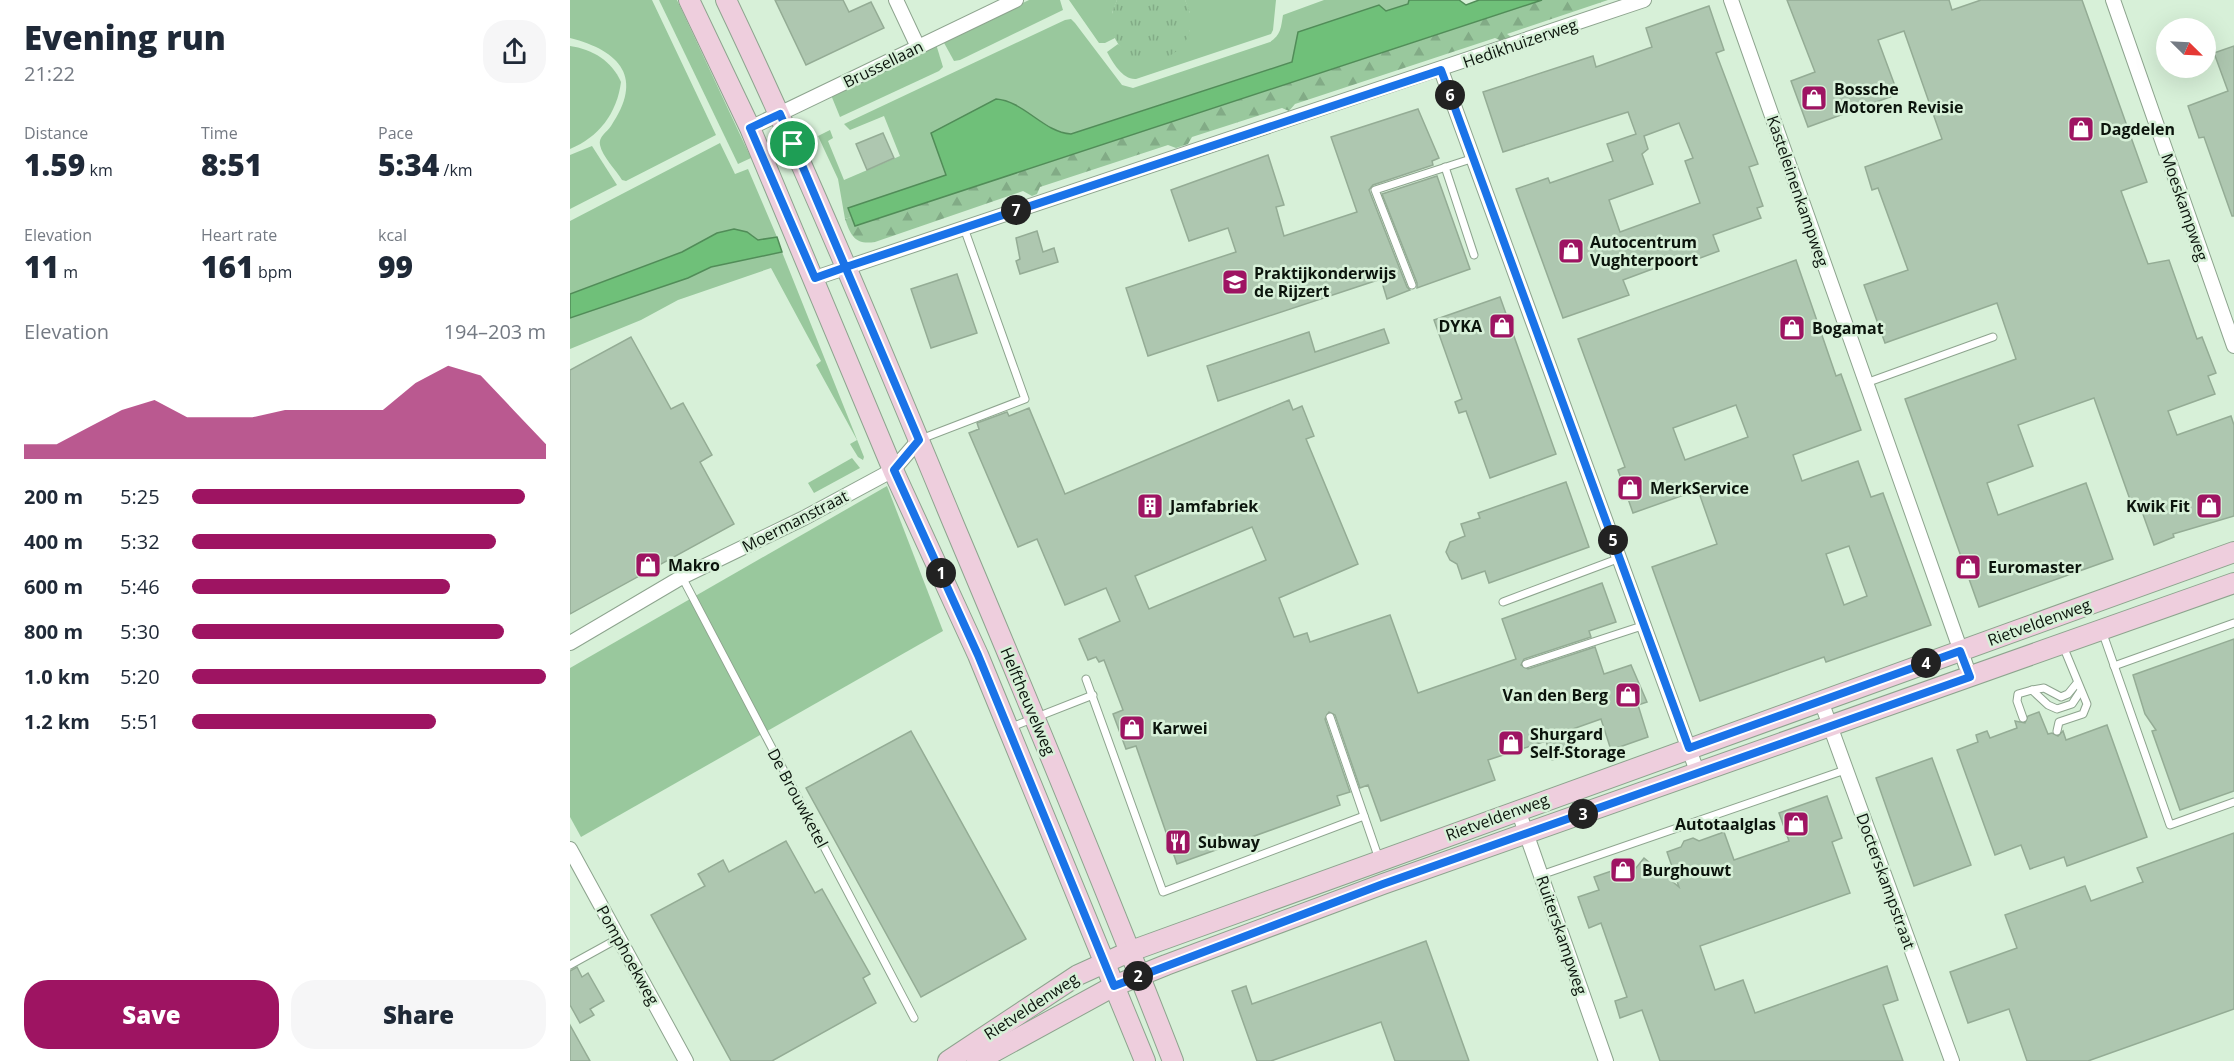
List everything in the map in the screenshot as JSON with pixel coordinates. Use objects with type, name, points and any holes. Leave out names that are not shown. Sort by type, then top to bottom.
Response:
[{"type":"main road","name":"Helftheuvelweg","points":[[688,0],[750,128],[894,470],[1009,728],[1145,1061]]},
{"type":"main road","name":"Helftheuvelweg","points":[[726,0],[780,114],[919,440],[1136,963],[1173,1061]]},
{"type":"main road","name":"Rietveldenweg","points":[[977,1061],[1110,973],[1379,859],[2234,552]]},
{"type":"main road","name":"Rietveldenweg","points":[[1136,963],[1527,835],[2234,583]]},
{"type":"main road","name":"Rietveldenweg","points":[[948,1061],[1077,975],[1110,973]]},
{"type":"street","points":[[896,0],[918,47]]},
{"type":"street","name":"Brussellaan","points":[[750,128],[1016,0]]},
{"type":"street","name":"Hedikhuizerweg","points":[[815,278],[1441,70],[1644,0]]},
{"type":"street","name":"Kasteleinenkampweg","points":[[1731,0],[1970,677]]},
{"type":"street","name":"Moeskampweg","points":[[2113,0],[2234,346]]},
{"type":"street","points":[[1441,70],[1698,774]]},
{"type":"street","points":[[894,470],[919,440]]},
{"type":"street","name":"Moermanstraat","points":[[570,643],[681,578],[804,518],[894,470]]},
{"type":"street","name":"Docterskampstraat","points":[[1821,701],[1952,1061]]},
{"type":"street","name":"Ruiterskampweg","points":[[1518,810],[1606,1061]]},
{"type":"street","name":"Pomphoekweg","points":[[570,849],[686,1061]]},
{"type":"lane","points":[[1412,285],[1375,190],[1474,158]]},
{"type":"lane","points":[[1445,167],[1474,255]]},
{"type":"lane","points":[[919,440],[1025,399],[964,228]]},
{"type":"lane","points":[[1866,383],[1993,337]]},
{"type":"lane","points":[[1503,602],[1620,558]]},
{"type":"lane","name":"De Brouwketel","points":[[681,578],[914,1018]]},
{"type":"lane","points":[[2114,666],[2234,623]]},
{"type":"lane","points":[[1526,664],[1645,625]]},
{"type":"lane","name":"Rietveldenweg","points":[[2102,630],[2170,825],[2234,802]]},
{"type":"lane","points":[[2057,730],[2059,722],[2079,716],[2086,709],[2086,699],[2080,692],[2062,644]]},
{"type":"lane","points":[[1086,679],[1163,892],[1364,816]]},
{"type":"lane","points":[[2023,718],[2017,697],[2032,690],[2044,688],[2061,697],[2072,691],[2077,683]]},
{"type":"lane","points":[[2032,690],[2048,705],[2057,709],[2072,704],[2080,692]]},
{"type":"lane","points":[[1009,728],[1093,695]]},
{"type":"lane","points":[[1330,717],[1379,859]]},
{"type":"lane","points":[[1541,874],[1845,770]]},
{"type":"lane","points":[[570,965],[619,938]]},
{"type":"green space","points":[[570,0],[652,0],[716,135],[626,181],[622,180],[603,154],[600,142],[621,109],[626,94],[626,80],[622,69],[603,50],[570,38]]},
{"type":"green space","points":[[659,0],[677,0],[751,158],[738,164]]},
{"type":"green space","points":[[1029,0],[1060,0],[1063,10],[954,61],[943,41]]},
{"type":"green space","points":[[1069,0],[1117,0],[1112,13],[1115,38],[1099,43]]},
{"type":"green space","points":[[1117,0],[1185,0],[1191,19],[1189,35],[1180,48],[1168,57],[1153,61],[1138,59],[1124,51],[1114,36],[1111,18]]},
{"type":"green space","points":[[1185,0],[1276,0],[1273,30],[1271,34],[1136,79],[1123,74],[1107,52],[1118,44],[1133,57],[1190,31],[1190,13]]},
{"type":"green space","points":[[1324,0],[1409,0],[1408,4],[1386,11],[1378,5],[1292,62],[1071,134],[1058,131],[1001,99],[947,175],[848,208],[851,217],[845,219],[838,179],[818,136],[830,130],[833,138],[828,141],[844,180],[900,156],[884,116],[850,130],[844,124],[1065,20],[1071,19],[1075,23],[1122,85],[1133,88],[1270,42],[1278,34],[1283,15]]},
{"type":"green space","points":[[1542,0],[1608,0],[1507,34],[1514,39],[1506,43],[1495,38],[1295,104],[1289,111],[1282,108],[1192,137],[1188,144],[1176,148],[1168,145],[1040,187],[1037,194],[1032,196],[1023,191],[875,242],[858,241],[849,230],[845,219],[851,217],[855,226]]},
{"type":"green space","points":[[936,44],[943,67],[939,71],[840,117],[831,95]]},
{"type":"green space","points":[[570,46],[600,57],[607,62],[621,82],[615,104],[605,123],[590,138],[570,149]]},
{"type":"green space","points":[[720,143],[735,174],[748,169],[777,237],[758,240],[752,235],[734,229],[717,233],[682,252],[570,294],[570,221]]},
{"type":"green space","points":[[592,146],[617,185],[570,209],[570,155]]},
{"type":"green space","points":[[782,252],[864,457],[863,460],[858,457],[850,444],[857,440],[816,365],[821,361],[771,268],[678,300],[641,320],[570,349],[570,318],[688,278],[711,267]]},
{"type":"green space","points":[[852,458],[860,468],[814,493],[808,483]]},
{"type":"green space","points":[[887,486],[943,631],[581,837],[570,817],[570,668]]},
{"type":"shaded area","points":[[1409,0],[1459,0],[1466,5],[1479,0],[1542,0],[855,226],[848,208],[946,175],[931,133],[996,99],[1016,105],[1051,128],[1071,134],[1292,62],[1298,32],[1379,5],[1386,11],[1408,4]]},
{"type":"shaded area","points":[[734,229],[747,232],[758,240],[777,237],[782,252],[711,267],[688,278],[570,318],[570,294],[682,252],[717,233]]},
{"type":"building","points":[[775,0],[843,0],[849,12],[871,2],[884,28],[806,65]]},
{"type":"building","points":[[1787,0],[1949,0],[1952,10],[1981,0],[2082,0],[2147,182],[2121,191],[2148,264],[2169,260],[2197,339],[2202,337],[2216,373],[2208,376],[2215,394],[2168,411],[2177,435],[2231,416],[2234,425],[2234,516],[2173,534],[2174,537],[2154,545],[2140,506],[2133,508],[2094,398],[2018,425],[2033,466],[1987,483],[1998,515],[2086,483],[2113,559],[1979,607],[1905,399],[2016,359],[1997,303],[1885,343],[1864,285],[1908,270],[1878,188],[1872,190],[1865,167],[1942,139],[1904,31],[1878,40],[1898,94],[1808,127],[1791,81],[1815,72]]},
{"type":"building","points":[[1709,6],[1724,50],[1716,53],[1758,164],[1749,167],[1763,206],[1757,208],[1761,218],[1713,235],[1719,251],[1684,264],[1682,258],[1623,280],[1629,295],[1563,318],[1516,189],[1548,178],[1550,183],[1613,161],[1607,144],[1636,134],[1628,112],[1503,152],[1483,92],[1593,56],[1596,67],[1652,47],[1646,28]],"holes":[[[1679,123],[1693,158],[1685,161],[1700,203],[1620,232],[1609,200],[1653,184],[1642,154],[1648,149],[1644,136]]]},
{"type":"building","points":[[2234,46],[2234,216],[2232,216],[2204,137],[2199,138],[2188,106],[2228,91],[2216,58],[2216,52]]},
{"type":"building","points":[[1418,109],[1439,158],[1432,161],[1433,165],[1373,185],[1369,190],[1410,290],[1387,299],[1381,279],[1148,356],[1126,288],[1236,252],[1228,228],[1189,241],[1171,190],[1268,155],[1284,205],[1276,207],[1284,236],[1357,212],[1331,137]]},
{"type":"building","points":[[883,133],[894,158],[867,170],[856,144]]},
{"type":"building","points":[[1437,176],[1470,269],[1417,288],[1382,194]]},
{"type":"building","points":[[1037,231],[1043,252],[1054,248],[1058,262],[1020,274],[1016,261],[1020,259],[1016,238]]},
{"type":"building","points":[[1796,260],[1836,376],[1841,374],[1861,430],[1793,455],[1802,481],[1858,461],[1871,497],[1883,493],[1931,625],[1826,662],[1824,657],[1700,701],[1652,567],[1717,544],[1698,490],[1633,513],[1618,470],[1625,467],[1578,339]],"holes":[[[1736,405],[1748,437],[1685,460],[1673,428]],[[1849,546],[1867,596],[1844,605],[1826,554]]]},
{"type":"building","points":[[957,274],[977,333],[931,348],[911,289]]},
{"type":"building","points":[[1500,297],[1556,454],[1490,478],[1466,411],[1459,413],[1455,402],[1462,399],[1434,320]]},
{"type":"building","points":[[1384,329],[1389,343],[1218,401],[1207,366],[1309,332],[1315,352]]},
{"type":"building","points":[[631,337],[671,409],[683,403],[712,455],[700,462],[734,524],[570,614],[570,370]]},
{"type":"building","points":[[1289,400],[1293,410],[1302,406],[1314,436],[1306,439],[1358,564],[1279,598],[1294,637],[1307,633],[1310,642],[1390,615],[1418,693],[1516,659],[1502,619],[1602,583],[1616,622],[1589,631],[1591,637],[1524,659],[1521,665],[1528,669],[1595,647],[1604,674],[1631,665],[1647,702],[1638,705],[1648,737],[1611,750],[1601,719],[1567,731],[1569,754],[1552,760],[1546,741],[1488,760],[1495,780],[1381,821],[1368,785],[1360,788],[1335,715],[1329,712],[1325,719],[1350,792],[1337,796],[1340,805],[1177,864],[1136,746],[1126,749],[1113,714],[1123,710],[1104,660],[1099,662],[1096,657],[1088,660],[1079,639],[1120,621],[1106,588],[1065,605],[1037,539],[1018,547],[969,433],[979,429],[977,423],[1007,412],[1009,416],[1029,408],[1065,494]],"holes":[[[1252,527],[1266,560],[1149,609],[1135,576]]]},
{"type":"building","points":[[1566,482],[1589,547],[1489,583],[1485,571],[1462,579],[1457,564],[1450,560],[1446,552],[1450,542],[1465,536],[1461,524],[1480,518],[1478,513]]},
{"type":"building","points":[[2234,639],[2234,791],[2180,810],[2152,731],[2156,730],[2145,714],[2133,675]]},
{"type":"building","points":[[2039,712],[2048,734],[2058,736],[2063,731],[2066,740],[2107,725],[2147,837],[2067,866],[2064,857],[2030,869],[2021,845],[1995,855],[1957,750],[1978,742],[1976,735],[1987,731],[1990,738],[2017,728],[2015,721],[2025,723],[2028,716]]},
{"type":"building","points":[[911,731],[1026,939],[921,997],[806,788]]},
{"type":"building","points":[[1932,758],[1971,865],[1914,886],[1876,778]]},
{"type":"building","points":[[1827,796],[1842,838],[1832,842],[1850,893],[1700,946],[1715,990],[1743,980],[1755,1013],[1887,966],[1898,1000],[1883,1005],[1903,1061],[1660,1061],[1642,1010],[1620,1018],[1615,1001],[1627,997],[1601,923],[1589,928],[1578,897],[1599,890],[1594,877],[1632,864],[1636,868],[1644,858],[1679,887],[1667,852],[1681,847],[1684,841],[1693,838],[1699,841],[1724,832],[1734,860],[1789,841],[1779,813]]},
{"type":"building","points":[[2234,833],[2234,1009],[2088,1061],[2027,1061],[2009,1009],[1968,1023],[1950,972],[2017,948],[2005,915],[2085,886],[2091,901],[2143,882],[2137,868]]},
{"type":"building","points":[[786,841],[815,893],[822,889],[870,974],[863,978],[876,1003],[772,1061],[731,1061],[651,915],[705,886],[698,874],[723,860],[729,872]]},
{"type":"building","points":[[1426,941],[1469,1061],[1395,1061],[1381,1022],[1271,1061],[1257,1061],[1232,991],[1246,986],[1252,1004]]},
{"type":"building","points":[[577,967],[582,977],[588,973],[604,1001],[590,1009],[594,1015],[580,1023],[570,1005],[570,971]]},
{"type":"building","points":[[570,1025],[590,1061],[570,1061]]},
{"type":"place","name":"Bossche Motoren Revisie","points":[[1814,98]]},
{"type":"place","name":"Dagdelen","points":[[2081,129]]},
{"type":"place","name":"Autocentrum Vughterpoort","points":[[1571,251]]},
{"type":"place","name":"Praktijkonderwijs de Rijzert","points":[[1235,282]]},
{"type":"place","name":"DYKA","points":[[1502,326]]},
{"type":"place","name":"Bogamat","points":[[1792,328]]},
{"type":"place","name":"MerkService","points":[[1630,488]]},
{"type":"place","name":"Jamfabriek","points":[[1150,506]]},
{"type":"place","name":"Kwik Fit","points":[[2209,506]]},
{"type":"place","name":"Makro","points":[[648,565]]},
{"type":"place","name":"Euromaster","points":[[1968,567]]},
{"type":"place","name":"Van den Berg","points":[[1628,695]]},
{"type":"place","name":"Karwei","points":[[1132,728]]},
{"type":"place","name":"Shurgard Self-Storage","points":[[1511,743]]},
{"type":"place","name":"Autotaalglas","points":[[1796,824]]},
{"type":"place","name":"Subway","points":[[1178,842]]},
{"type":"place","name":"Burghouwt","points":[[1623,870]]},
{"type":"route","points":[[793,144],[780,114],[750,128],[815,278],[846,267],[859,264],[1104,180],[1441,70],[1689,748],[1960,651],[1970,677],[1383,884],[1114,986],[978,655],[894,470],[919,440],[846,267],[793,144]]}]
